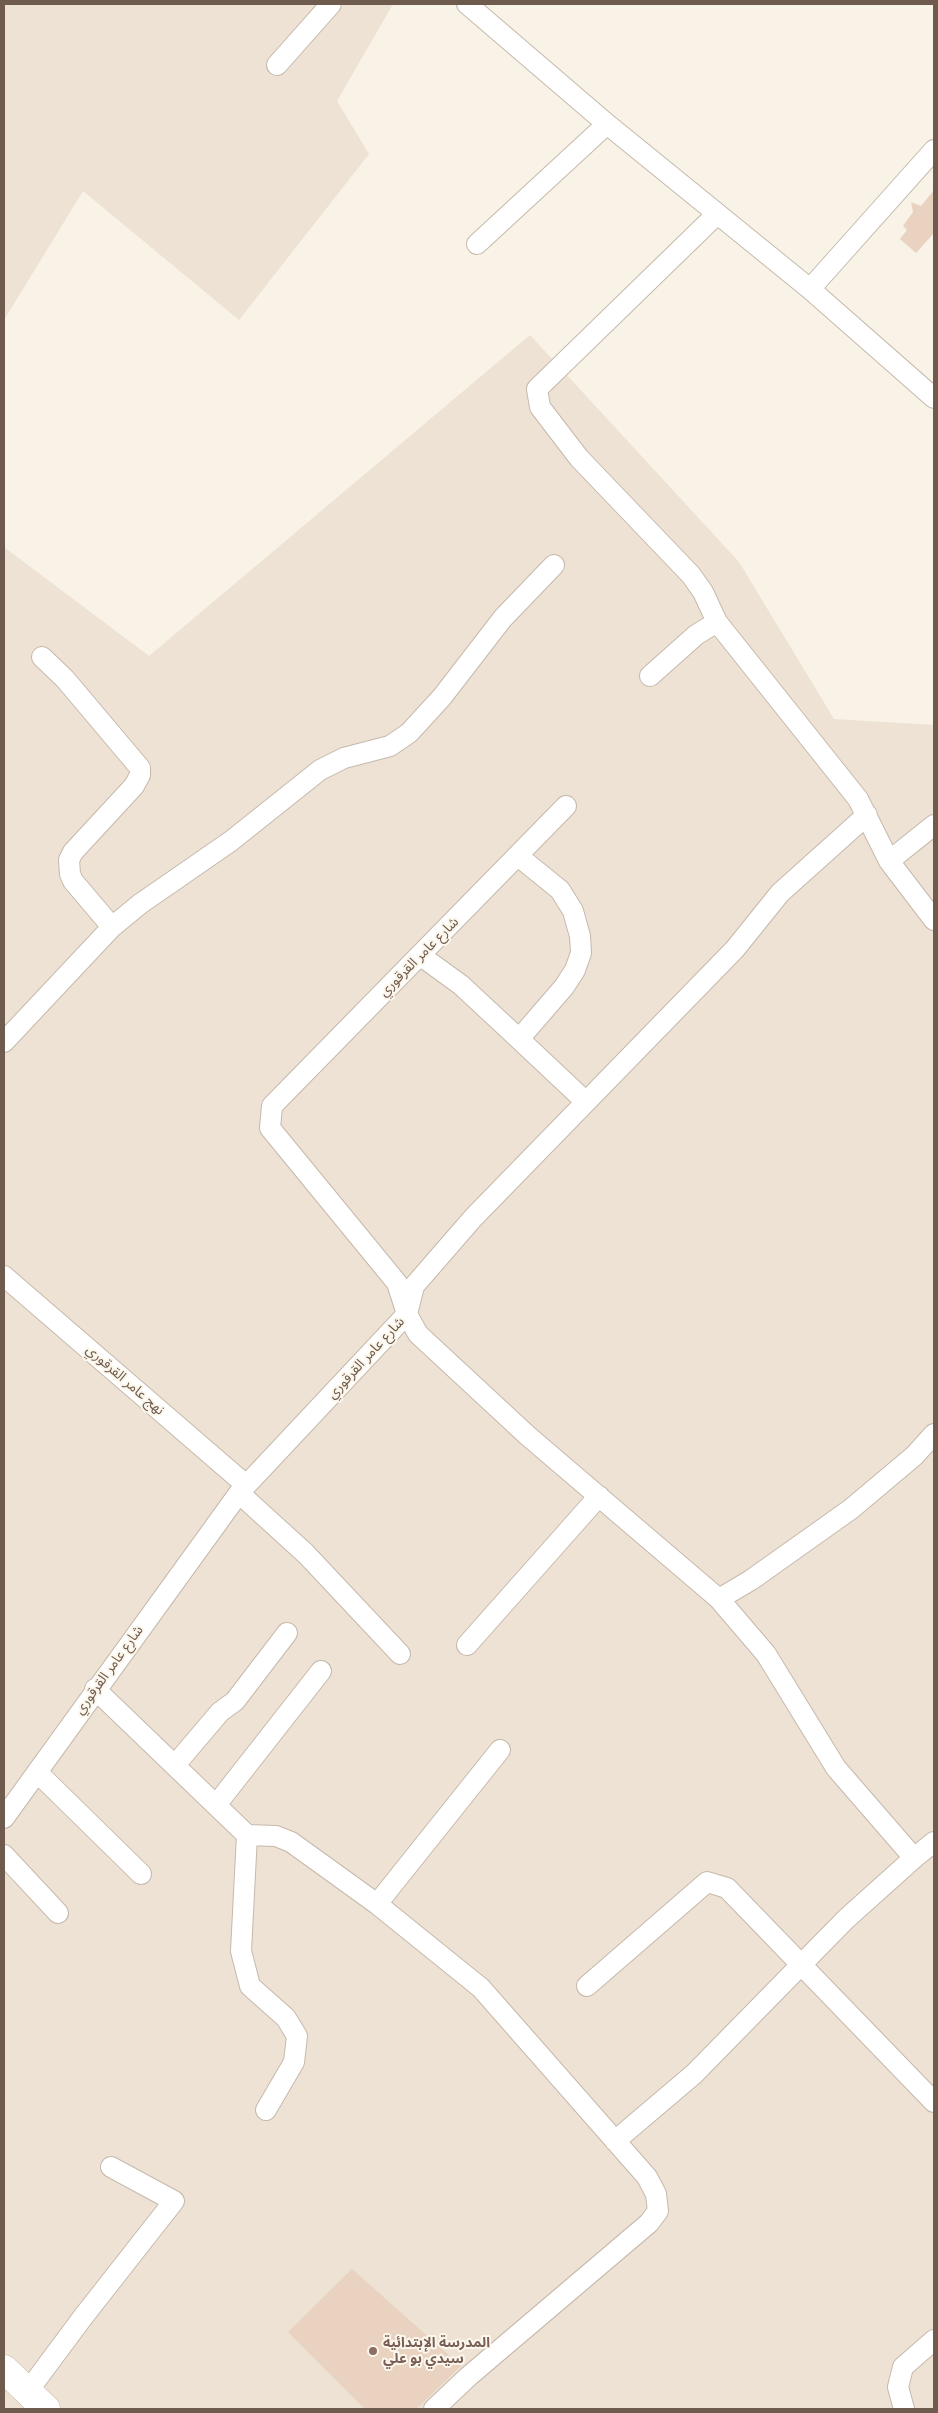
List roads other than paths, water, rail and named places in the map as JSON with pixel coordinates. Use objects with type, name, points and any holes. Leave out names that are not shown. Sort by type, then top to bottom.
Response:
[{"type":"street","points":[[277,65],[332,4]]},
{"type":"street","points":[[467,4],[607,124],[810,289],[934,398]]},
{"type":"street","points":[[477,244],[607,124]]},
{"type":"street","points":[[810,289],[934,150]]},
{"type":"street","points":[[718,214],[537,389],[540,406],[578,458],[691,575],[703,592],[717,622],[858,799],[889,862],[934,920]]},
{"type":"street","points":[[4,1042],[112,926],[231,841],[320,770],[344,758],[390,746],[409,733],[442,698],[503,618],[554,566]]},
{"type":"street","points":[[650,676],[696,635],[717,622]]},
{"type":"street","points":[[42,656],[65,679],[140,768],[140,775],[134,786],[73,852],[69,860],[70,874],[73,881],[112,926]]},
{"type":"street","name":"شارع عامر القرقوري","points":[[4,1818],[95,1689],[243,1489],[407,1314],[397,1283],[270,1128],[272,1106],[566,806]]},
{"type":"street","points":[[867,814],[780,893],[735,949],[631,1053],[441,1254],[414,1286],[407,1314],[418,1334],[528,1436],[719,1599],[766,1654],[836,1768],[914,1858]]},
{"type":"street","points":[[889,862],[934,824]]},
{"type":"street","points":[[518,856],[560,890],[573,911],[580,936],[581,953],[575,970],[564,987],[519,1039]]},
{"type":"street","points":[[421,956],[460,984],[586,1102]]},
{"type":"street","name":"نهج عامر القرقوري","points":[[4,1276],[243,1489],[400,1654]]},
{"type":"street","points":[[719,1599],[751,1580],[852,1509],[914,1456],[934,1434]]},
{"type":"street","points":[[467,1645],[600,1496]]},
{"type":"street","points":[[175,1765],[220,1712],[235,1701],[287,1633]]},
{"type":"street","points":[[216,1805],[321,1671]]},
{"type":"street","points":[[95,1689],[247,1835],[276,1836],[291,1842],[377,1904],[481,1988],[647,2177],[656,2194],[658,2211],[649,2223],[469,2376],[434,2409]]},
{"type":"street","points":[[377,1904],[500,1750]]},
{"type":"street","points":[[37,1772],[141,1874]]},
{"type":"street","points":[[247,1835],[242,1951],[250,1986],[286,2018],[297,2036],[294,2062],[266,2110]]},
{"type":"street","points":[[615,2141],[694,2074],[846,1919],[934,1842]]},
{"type":"street","points":[[4,1855],[58,1913]]},
{"type":"street","points":[[587,1986],[707,1882],[727,1888],[801,1967],[934,2102]]},
{"type":"street","points":[[4,2369],[37,2400],[83,2317],[174,2201],[111,2167]]},
{"type":"street","points":[[904,2409],[898,2387],[903,2367],[934,2340]]},
{"type":"place","name":"المدرسة الإبتدائية سيدي بو علي","points":[[373,2351]]}]
